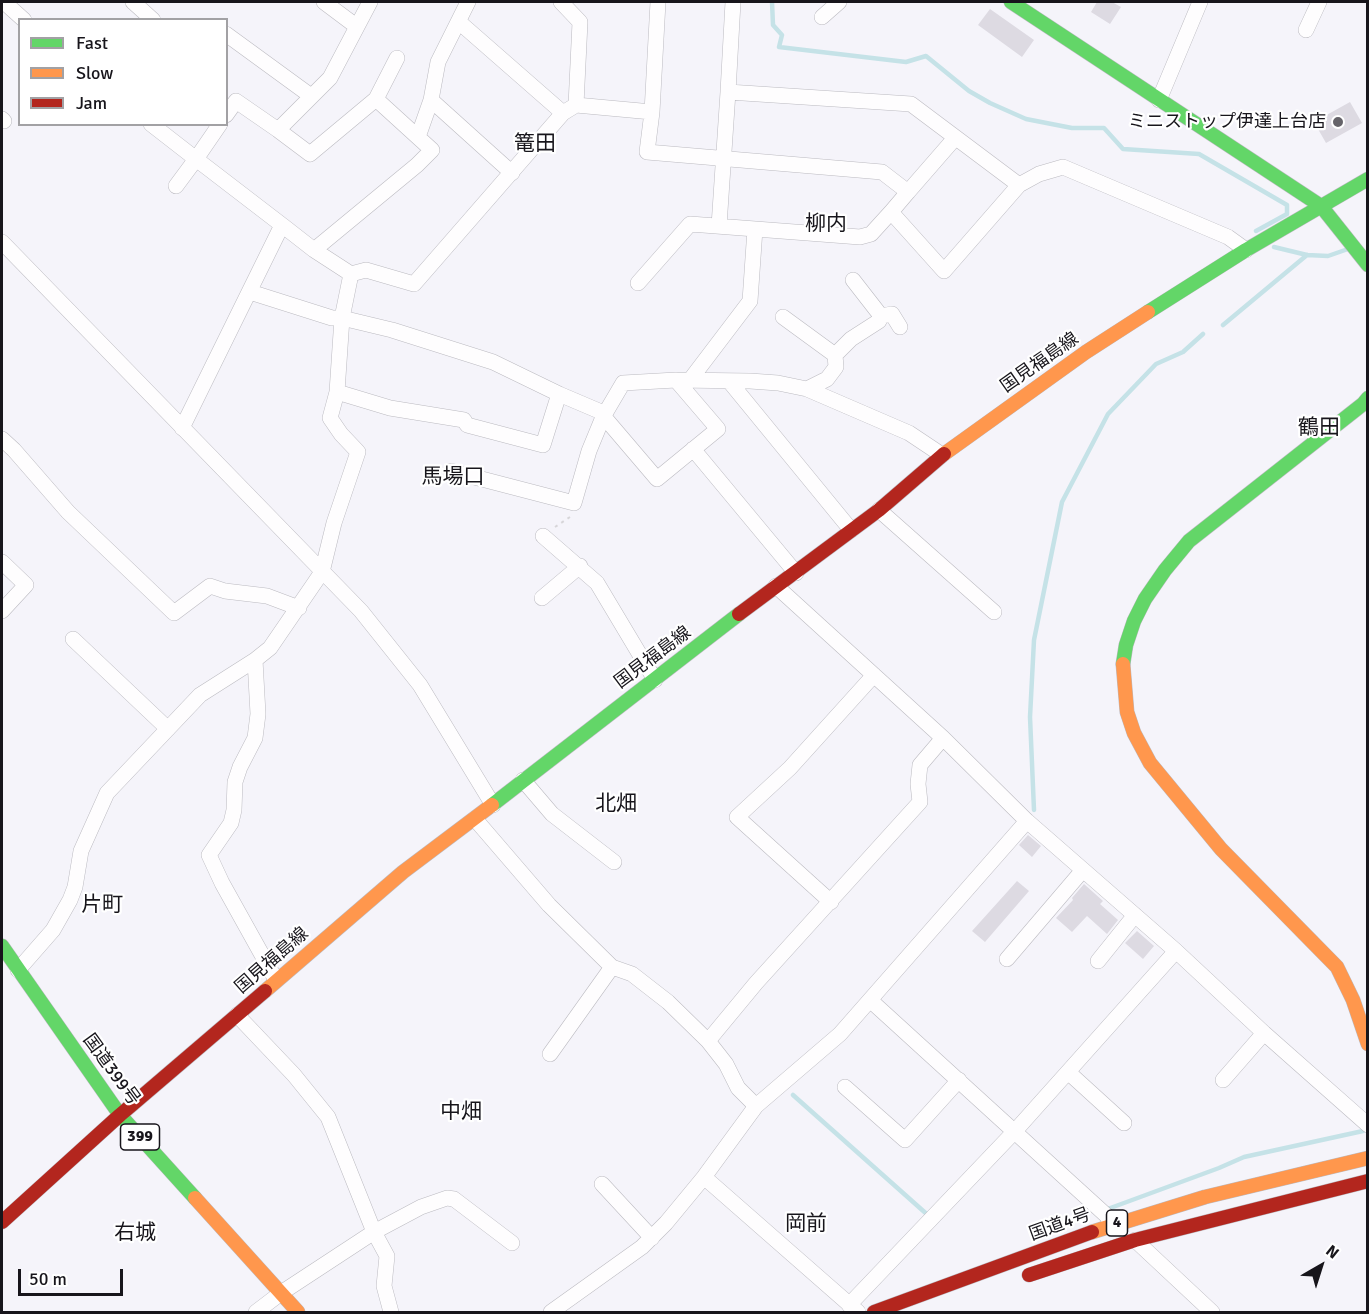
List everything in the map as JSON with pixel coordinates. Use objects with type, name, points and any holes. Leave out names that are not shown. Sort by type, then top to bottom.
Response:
[{"type":"main road","points":[[1011,2],[1321,206],[1368,265]]},
{"type":"main road","name":"国見福島線","points":[[2,1222],[120,1115],[403,872],[776,586],[879,510],[942,455],[1086,352],[1246,250],[1368,179]]},
{"type":"main road","points":[[1368,398],[1189,540],[1145,599],[1132,629],[1123,666],[1126,712],[1150,763],[1221,849],[1337,967],[1353,1000],[1368,1044]]},
{"type":"main road","name":"国道399号","points":[[2,946],[120,1115],[298,1312]]},
{"type":"main road","name":"国道4号","points":[[874,1312],[1111,1225],[1205,1197],[1368,1158]]},
{"type":"main road","name":"国道4号","points":[[1014,1280],[1135,1240],[1368,1181]]},
{"type":"street","points":[[133,2],[151,18]]},
{"type":"street","points":[[324,2],[356,26]]},
{"type":"street","points":[[278,130],[330,78],[370,2]]},
{"type":"street","points":[[418,138],[430,100],[438,62],[468,2]]},
{"type":"street","points":[[154,126],[314,250],[351,274],[366,270],[414,284],[569,109],[580,22],[561,2]]},
{"type":"street","points":[[658,2],[652,112],[647,152],[882,172],[908,192]]},
{"type":"street","points":[[719,226],[733,2]]},
{"type":"street","points":[[822,17],[839,2]]},
{"type":"street","points":[[1159,100],[1200,2]]},
{"type":"street","points":[[1306,30],[1319,2]]},
{"type":"street","points":[[7,6],[22,18]]},
{"type":"street","points":[[459,22],[569,109],[652,112]]},
{"type":"street","points":[[228,35],[311,96]]},
{"type":"street","points":[[228,112],[236,101],[310,153],[376,99],[397,58]]},
{"type":"street","points":[[728,92],[911,104],[1019,185]]},
{"type":"street","points":[[314,250],[432,150],[376,99]]},
{"type":"street","points":[[430,100],[512,173]]},
{"type":"street","points":[[176,186],[219,126]]},
{"type":"street","points":[[638,283],[690,224],[860,237],[871,234],[955,138]]},
{"type":"street","points":[[891,212],[944,271],[1019,185],[1040,174],[1063,167],[1228,237],[1246,250]]},
{"type":"street","points":[[182,428],[282,225]]},
{"type":"street","points":[[683,380],[750,302],[756,229]]},
{"type":"street","points":[[2,242],[361,610],[420,685],[493,805]]},
{"type":"street","points":[[18,970],[52,930],[70,900],[75,886],[81,850],[107,793],[200,694],[270,648],[322,572],[334,523],[358,453],[341,435],[330,418],[338,392],[342,318],[351,274]]},
{"type":"street","points":[[853,280],[881,316]]},
{"type":"street","points":[[250,292],[332,318],[342,318],[392,330],[493,362],[598,411],[657,479],[718,429],[683,380]]},
{"type":"street","points":[[881,316],[892,314],[900,327]]},
{"type":"street","points":[[835,355],[851,339],[879,321],[881,316]]},
{"type":"street","points":[[783,317],[835,355],[836,367],[827,379],[807,389]]},
{"type":"street","points":[[451,471],[574,503],[589,452],[603,417],[623,383],[683,380],[778,383],[807,389],[909,433],[942,455]]},
{"type":"street","points":[[729,381],[851,530]]},
{"type":"street","points":[[338,392],[390,408],[464,420],[467,425],[543,445],[559,394]]},
{"type":"street","points":[[2,439],[68,512],[174,613],[210,586],[225,591],[267,596],[298,608]]},
{"type":"street","points":[[693,449],[796,573]]},
{"type":"street","points":[[879,510],[994,612]]},
{"type":"street","points":[[543,536],[597,583],[655,680]]},
{"type":"street","points":[[2,562],[26,585],[2,611]]},
{"type":"street","points":[[542,598],[580,566]]},
{"type":"street","points":[[776,586],[943,738],[1027,821],[1176,951],[1264,1034],[1368,1125]]},
{"type":"street","points":[[73,639],[168,729]]},
{"type":"street","points":[[255,660],[258,714],[255,738],[235,782],[231,823],[209,855],[276,980]]},
{"type":"street","points":[[831,902],[737,817],[790,768],[874,675]]},
{"type":"street","points":[[708,1041],[756,982],[920,802],[918,784],[920,765],[943,738]]},
{"type":"street","points":[[523,780],[552,814],[614,862]]},
{"type":"street","points":[[475,819],[549,905],[612,967],[632,974],[668,1002],[708,1041],[726,1064],[738,1088],[756,1106]]},
{"type":"street","points":[[551,1312],[642,1247],[666,1223],[704,1177],[756,1106],[840,1034],[1027,821]]},
{"type":"street","points":[[1007,959],[1083,870]]},
{"type":"street","points":[[1098,961],[1135,915]]},
{"type":"street","points":[[704,1177],[854,1309],[1176,951]]},
{"type":"street","points":[[550,1054],[612,967]]},
{"type":"street","points":[[870,1000],[1015,1128],[1107,1216],[1111,1225]]},
{"type":"street","points":[[237,1015],[294,1075],[328,1117],[374,1232],[387,1256],[384,1286],[391,1312]]},
{"type":"street","points":[[1223,1080],[1264,1034]]},
{"type":"street","points":[[1068,1072],[1124,1123]]},
{"type":"street","points":[[844,1087],[906,1140],[959,1080]]},
{"type":"street","points":[[602,1184],[651,1238]]},
{"type":"street","points":[[256,1312],[374,1232],[421,1207],[447,1198],[454,1199],[512,1243]]},
{"type":"street","points":[[1135,1240],[1212,1312]]},
{"type":"path","points":[[543,536],[572,515],[574,503]]},
{"type":"building","points":[[1097,2],[1112,2],[1121,7],[1110,24],[1091,12]]},
{"type":"building","points":[[990,9],[1034,40],[1022,57],[978,25]]},
{"type":"building","name":"ミニストップ伊達上台店","points":[[1350,102],[1362,123],[1326,143],[1314,122]]},
{"type":"building","points":[[1028,835],[1041,846],[1032,857],[1019,845]]},
{"type":"building","points":[[1017,881],[1029,891],[985,942],[972,931]]},
{"type":"building","points":[[1084,884],[1103,901],[1100,904],[1118,920],[1107,934],[1087,916],[1072,932],[1056,918]]},
{"type":"building","points":[[1137,931],[1154,946],[1143,959],[1125,943]]},
{"type":"waterway","points":[[772,2],[773,25],[782,35],[779,47],[906,62],[926,56],[969,91],[1026,119],[1072,128],[1104,128],[1123,149],[1199,154],[1287,205],[1287,214],[1256,231]]},
{"type":"waterway","points":[[1274,247],[1307,255],[1328,256],[1348,249]]},
{"type":"waterway","points":[[1223,325],[1307,255]]},
{"type":"waterway","points":[[1034,810],[1030,717],[1034,640],[1062,502],[1108,414],[1156,364],[1183,352],[1203,334]]},
{"type":"waterway","points":[[793,1095],[930,1217]]},
{"type":"waterway","points":[[1105,1210],[1244,1157],[1363,1131]]},
{"type":"traffic: fast","points":[[1011,2],[1321,206],[1368,265]]},
{"type":"traffic: fast","points":[[1148,312],[1246,250],[1368,179]]},
{"type":"traffic: fast","points":[[1123,664],[1126,645],[1134,621],[1145,599],[1189,541],[1368,398]]},
{"type":"traffic: fast","points":[[492,805],[739,614]]},
{"type":"traffic: fast","points":[[2,946],[120,1115],[195,1198]]},
{"type":"traffic: slow","points":[[944,454],[1086,352],[1148,312]]},
{"type":"traffic: slow","points":[[1123,664],[1127,712],[1134,733],[1150,763],[1221,849],[1337,967],[1353,1000],[1368,1044]]},
{"type":"traffic: slow","points":[[265,991],[403,872],[492,805]]},
{"type":"traffic: slow","points":[[1092,1232],[1205,1197],[1368,1158]]},
{"type":"traffic: slow","points":[[195,1198],[298,1312]]},
{"type":"traffic: jam","points":[[739,614],[879,510],[944,454]]},
{"type":"traffic: jam","points":[[2,1222],[120,1115],[265,991]]},
{"type":"traffic: jam","points":[[1029,1275],[1135,1240],[1368,1181]]},
{"type":"traffic: jam","points":[[874,1312],[1092,1232]]},
{"type":"place","name":"ミニストップ伊達上台店","points":[[1338,122]]},
{"type":"district","name":"篭田","points":[[535,144]]},
{"type":"district","name":"柳内","points":[[826,224]]},
{"type":"district","name":"鶴田","points":[[1319,428]]},
{"type":"district","name":"馬場口","points":[[453,477]]},
{"type":"district","name":"北畑","points":[[616,804]]},
{"type":"district","name":"片町","points":[[102,905]]},
{"type":"district","name":"中畑","points":[[461,1112]]},
{"type":"district","name":"岡前","points":[[806,1224]]},
{"type":"district","name":"右城","points":[[135,1233]]}]
